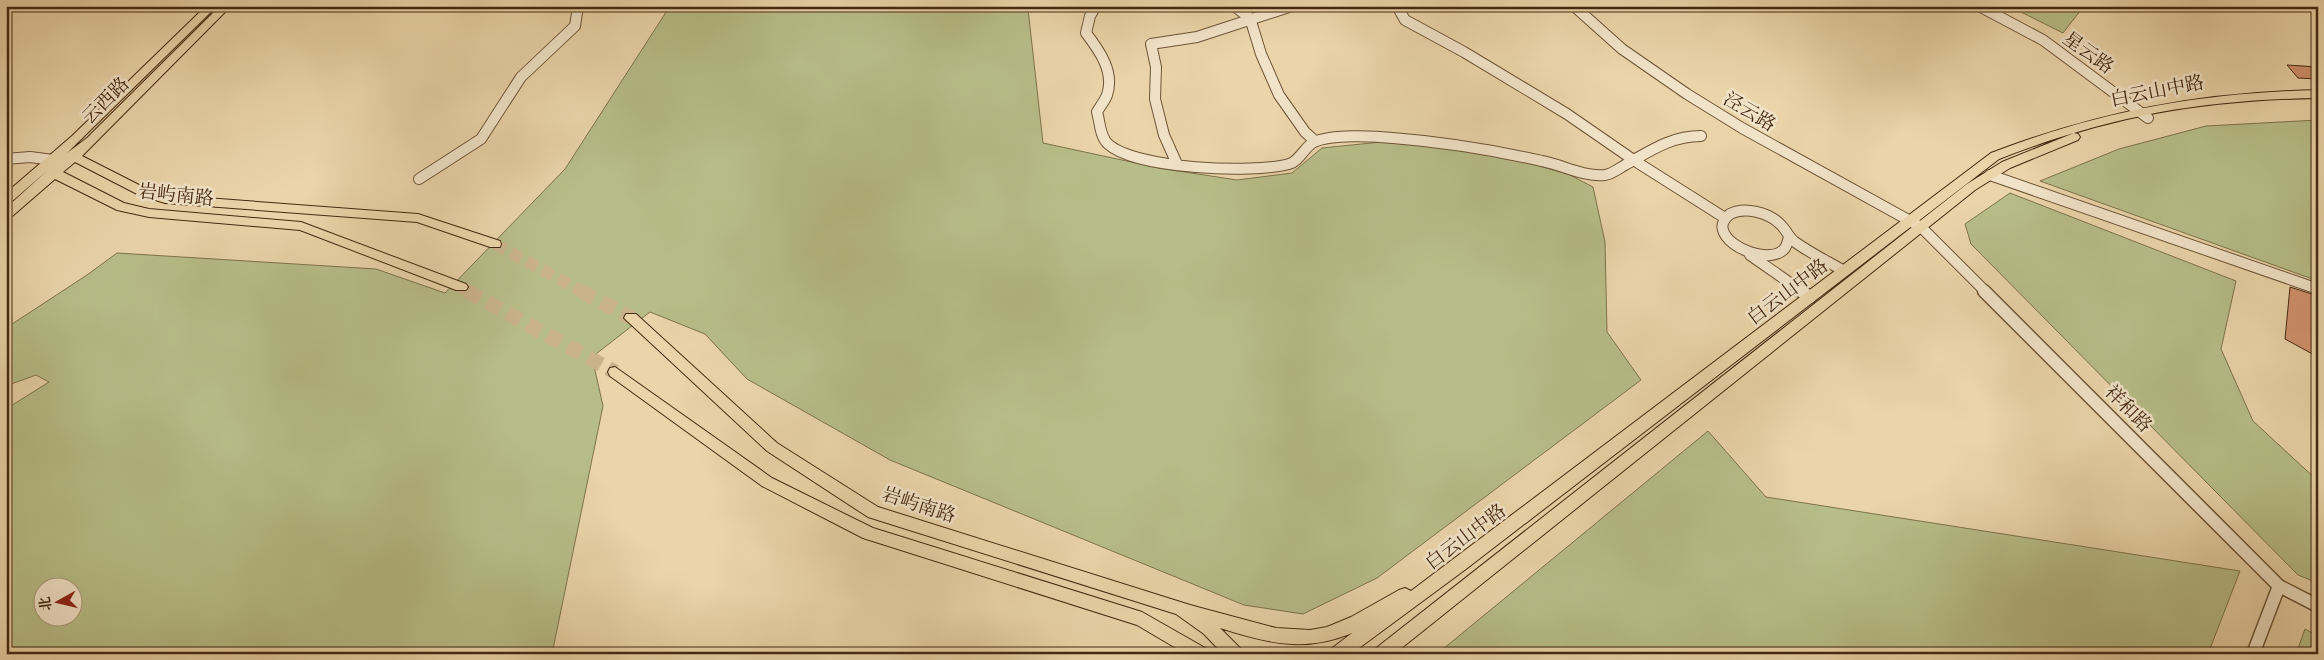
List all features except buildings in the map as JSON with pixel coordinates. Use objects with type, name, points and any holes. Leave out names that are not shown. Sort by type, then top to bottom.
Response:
[{"type":"main road","name":"云西路","points":[[6,215],[212,6]]},
{"type":"main road","name":"云西路","points":[[73,156],[226,6]]},
{"type":"main road","name":"白云山中路","points":[[1381,654],[1916,224],[1995,156],[2039,138],[2210,98],[2275,94],[2318,94]]},
{"type":"main road","name":"白云山中路","points":[[1336,654],[1460,564],[1844,271],[2006,165],[2057,142],[2143,114],[2228,105],[2318,102]]},
{"type":"main road","points":[[53,166],[73,156]]},
{"type":"main road","name":"岩屿南路","points":[[73,156],[143,192],[165,199],[418,218],[495,244]]},
{"type":"main road","name":"云西路","points":[[6,200],[53,166]]},
{"type":"main road","name":"岩屿南路","points":[[53,166],[121,207],[149,213],[300,226],[461,287]]},
{"type":"main road","name":"岩屿南路","points":[[631,318],[772,447],[873,512],[1181,608],[1210,629],[1235,654]]},
{"type":"main road","points":[[615,372],[766,482],[830,515],[870,533],[1142,619],[1202,654]]},
{"type":"main road","points":[[1181,608],[1268,634],[1297,638],[1313,637],[1328,634],[1349,626],[1460,564]]},
{"type":"main road","points":[[1174,637],[1182,654]]},
{"type":"street","points":[[419,178],[481,139],[521,77],[575,26],[578,6]]},
{"type":"street","points":[[1096,6],[1090,16],[1086,34],[1099,51],[1110,74],[1108,94],[1097,112],[1106,142],[1124,154],[1176,164],[1225,169],[1265,168],[1291,163],[1315,141],[1372,136],[1456,144],[1551,163],[1582,173],[1606,175],[1635,161],[1664,142],[1684,135],[1701,136]]},
{"type":"street","points":[[1234,6],[1250,18],[1261,54],[1280,95],[1305,132],[1315,141]]},
{"type":"street","points":[[1176,164],[1164,135],[1155,99],[1156,68],[1151,44],[1198,37],[1250,18],[1292,6]]},
{"type":"street","points":[[1397,6],[1405,20],[1464,52],[1567,114],[1635,161],[1725,218]]},
{"type":"street","name":"泾云路","points":[[1574,6],[1622,49],[1687,94],[1766,141],[1916,224]]},
{"type":"street","name":"星云路","points":[[1979,6],[2044,40],[2143,114]]},
{"type":"street","points":[[6,159],[30,157],[53,166]]},
{"type":"street","points":[[1990,175],[2318,289]]},
{"type":"street","points":[[1810,297],[1727,238],[1722,224],[1725,218],[1740,211],[1761,213],[1780,223],[1789,237],[1844,271]]},
{"type":"street","name":"祥和路","points":[[1916,224],[2279,586],[2318,606]]},
{"type":"street","points":[[1745,251],[1756,254],[1776,254],[1784,250],[1788,244],[1789,237]]},
{"type":"street","points":[[2253,654],[2279,586]]},
{"type":"green space","points":[[670,6],[1032,6],[1028,9],[1043,143],[1159,168],[1237,180],[1292,173],[1322,148],[1381,142],[1451,148],[1510,158],[1568,174],[1593,187],[1605,242],[1607,332],[1641,380],[1377,578],[1303,614],[1244,605],[890,460],[747,379],[705,334],[650,312],[592,357],[603,406],[552,654],[6,654],[6,409],[49,382],[36,375],[6,386],[6,328],[117,253],[376,269],[445,293],[565,169]]},
{"type":"green space","points":[[2009,6],[2084,6],[2063,33]]},
{"type":"green space","points":[[2318,120],[2318,281],[2040,181],[2119,149],[2206,126]]},
{"type":"green space","points":[[2010,193],[2236,281],[2221,349],[2253,421],[2318,481],[2318,583],[2298,575],[1971,244],[1965,224]]},
{"type":"green space","points":[[1708,431],[1766,497],[2240,571],[2208,654],[1437,654]]},
{"type":"green space","points":[[2305,629],[2318,636],[2318,654],[2296,654]]},
{"type":"tunnel","points":[[495,244],[583,292]]},
{"type":"tunnel","points":[[461,287],[470,292]]},
{"type":"tunnel","points":[[467,291],[615,372]]},
{"type":"tunnel","points":[[581,291],[631,318]]}]
